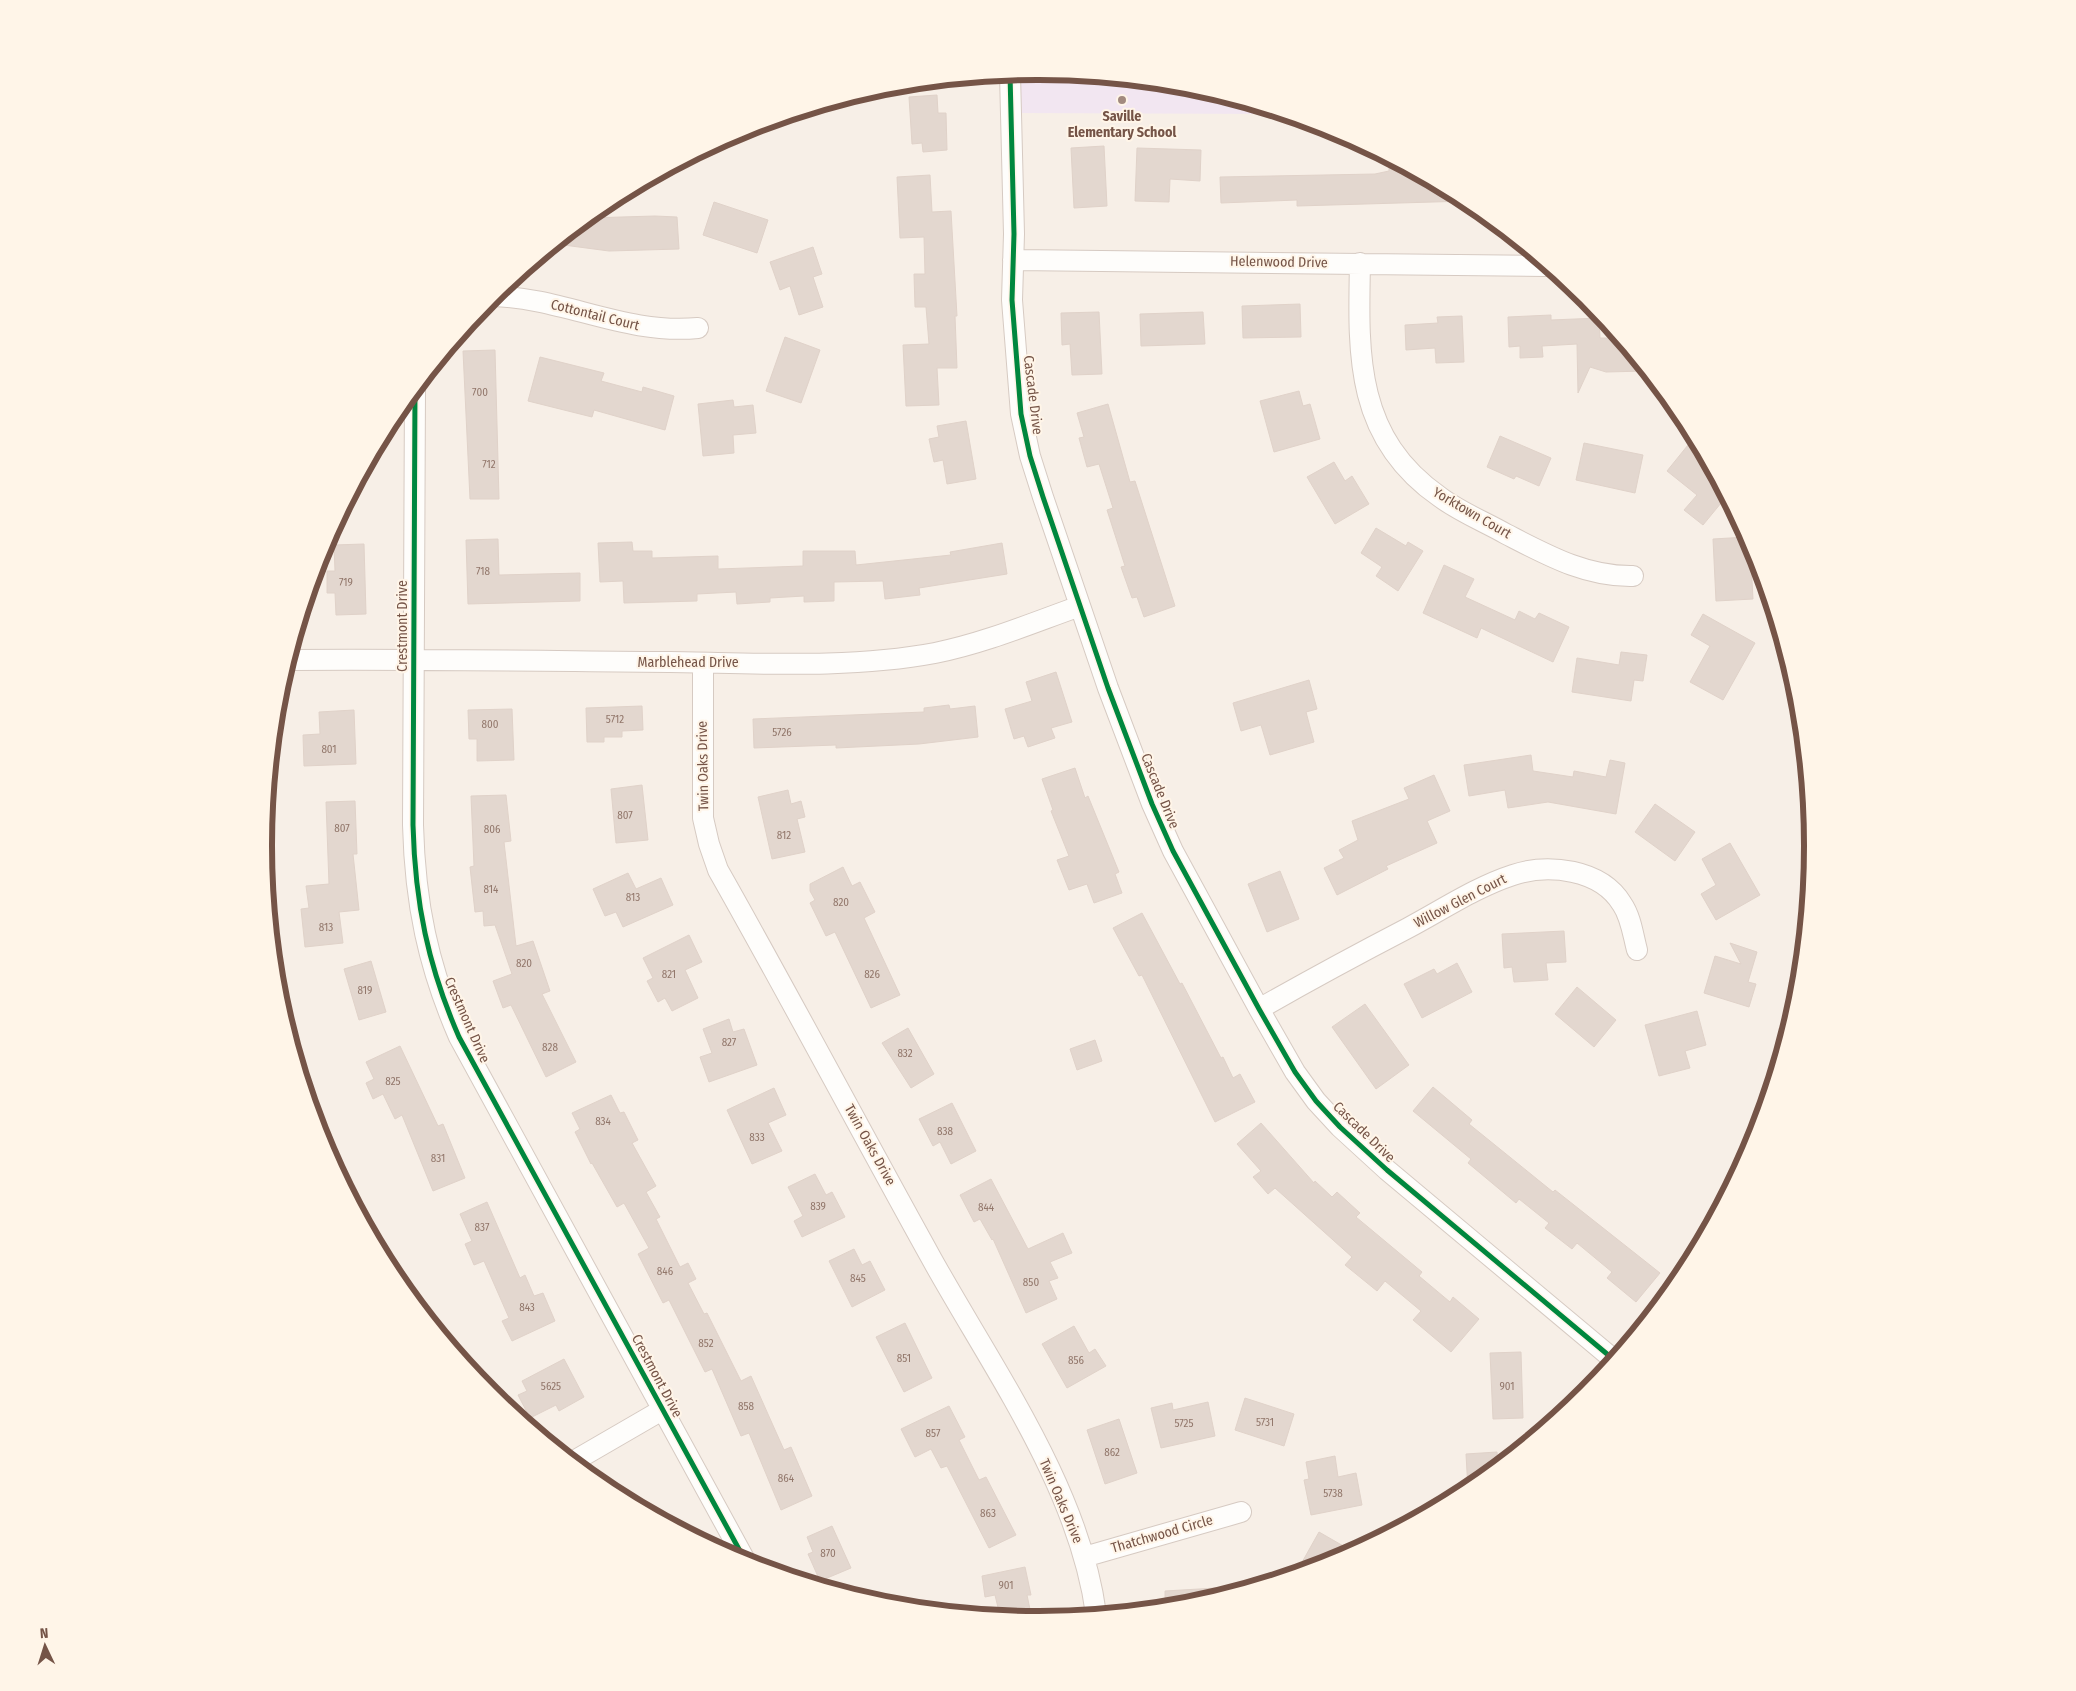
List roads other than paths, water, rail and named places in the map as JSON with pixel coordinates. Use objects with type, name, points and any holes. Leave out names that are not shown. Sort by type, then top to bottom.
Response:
[{"type":"street","name":"Cascade Drive","points":[[1010,81],[1012,300],[1021,414],[1030,456],[1080,606],[1152,804],[1173,851],[1295,1072],[1316,1101],[1340,1127],[1387,1170],[1605,1360]]},
{"type":"street","name":"Helenwood Drive","points":[[1013,260],[1538,266]]},
{"type":"street","name":"Yorktown Court","points":[[1360,263],[1358,334],[1362,369],[1370,404],[1374,419],[1389,444],[1413,475],[1440,498],[1550,557],[1588,572],[1634,576]]},
{"type":"street","name":"Cottontail Court","points":[[504,297],[533,300],[649,329],[673,331],[698,328]]},
{"type":"street","name":"Crestmont Drive","points":[[415,402],[414,868],[424,931],[442,998],[459,1037],[740,1551]]},
{"type":"street","name":"Marblehead Drive","points":[[296,660],[413,659],[703,663],[834,662],[892,659],[935,653],[978,642],[1080,606]]},
{"type":"street","name":"Twin Oaks Drive","points":[[703,663],[703,818],[718,870],[929,1254],[1032,1436],[1064,1502],[1084,1557],[1095,1608]]},
{"type":"street","name":"Willow Glen Court","points":[[1259,1009],[1466,895],[1513,874],[1534,870],[1556,870],[1584,874],[1600,882],[1623,904],[1632,927],[1636,950]]},
{"type":"street","points":[[579,1458],[662,1410]]},
{"type":"street","name":"Thatchwood Circle","points":[[1084,1557],[1241,1512]]},
{"type":"place","name":"Saville Elementary School","points":[[1122,100]]}]
